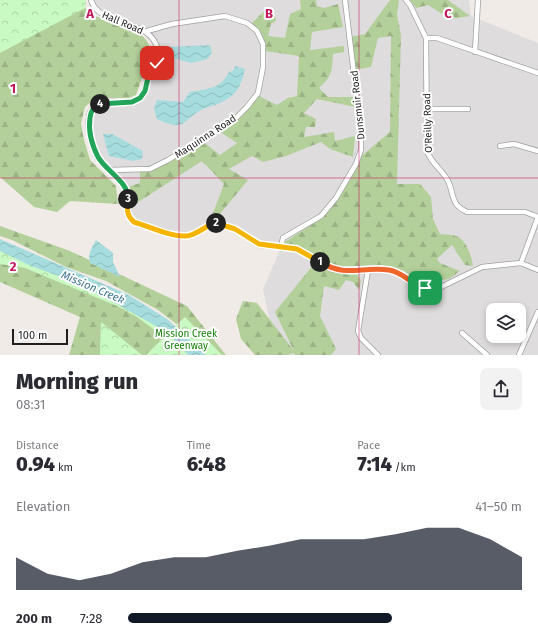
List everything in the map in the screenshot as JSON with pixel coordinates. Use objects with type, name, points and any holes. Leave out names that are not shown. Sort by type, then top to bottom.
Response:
[{"type":"street","name":"Hall Road","points":[[91,0],[94,7],[101,14],[147,31],[154,40],[158,51],[158,57],[147,79],[145,91],[140,98],[132,102],[108,102],[98,105],[92,109],[90,116],[89,128],[98,157],[124,186],[128,194],[127,211],[129,217],[134,222],[182,237],[192,235],[216,223],[235,229],[259,244],[297,249],[331,269],[340,271],[391,270],[416,286],[425,288],[439,288],[482,267],[521,262]]},
{"type":"street","name":"Dunsmuir Road","points":[[280,247],[282,238],[321,216],[336,198],[356,164],[361,150],[361,132],[345,0]]},
{"type":"street","name":"O'Reilly Road","points":[[406,0],[410,5],[426,38],[427,151],[429,158],[447,179],[453,200],[460,209],[467,212],[525,212],[538,217]]},
{"type":"street","points":[[475,52],[478,0]]},
{"type":"street","name":"Maquinna Road","points":[[109,170],[150,169],[162,163],[236,118],[258,94],[263,67],[263,44],[257,31],[247,23],[225,16],[172,24],[147,31]]},
{"type":"street","points":[[426,38],[437,38],[538,73]]},
{"type":"street","points":[[426,109],[468,109]]},
{"type":"street","points":[[500,146],[514,144],[538,151]]},
{"type":"street","points":[[538,217],[521,262],[538,270]]},
{"type":"street","points":[[368,270],[358,331],[361,338],[378,355]]},
{"type":"street","points":[[519,355],[538,312]]},
{"type":"street","points":[[462,333],[486,355]]},
{"type":"shaded area","points":[[94,0],[469,0],[471,16],[538,43],[538,355],[291,355],[273,336],[263,289],[283,243],[258,240],[228,224],[217,222],[209,222],[193,233],[180,235],[131,219],[127,191],[99,158],[89,125],[89,114],[96,105],[137,102],[146,90],[149,73],[157,64],[159,50],[154,37],[142,27],[102,12],[97,7]]},
{"type":"green space","points":[[0,0],[86,0],[85,8],[95,16],[137,30],[147,41],[152,51],[150,61],[136,95],[129,98],[95,98],[85,107],[81,123],[90,160],[116,186],[118,204],[70,201],[57,212],[34,207],[0,177]]},
{"type":"green space","points":[[0,0],[86,0],[85,8],[0,53]]},
{"type":"green space","points":[[300,0],[316,0],[317,6],[324,8],[338,4],[343,27],[312,32],[310,50],[344,46],[344,52],[333,54],[329,77],[319,88],[328,97],[354,97],[355,107],[317,99],[304,113],[316,119],[315,127],[306,127],[304,137],[334,132],[335,141],[355,136],[353,157],[330,149],[321,142],[286,156],[263,162],[252,156],[229,169],[248,180],[219,215],[213,213],[224,184],[202,161],[129,208],[128,187],[140,183],[140,168],[171,160],[202,141],[220,155],[237,143],[220,132],[257,95],[277,105],[288,98],[297,96],[299,56],[265,51],[252,23],[264,11],[275,15],[276,21],[271,24],[268,36],[285,38],[290,14],[301,9]]},
{"type":"green space","points":[[390,0],[399,0],[397,15],[401,35],[397,184],[420,184],[431,197],[433,219],[440,234],[456,236],[466,244],[473,266],[465,265],[452,245],[437,259],[440,263],[460,271],[449,279],[421,283],[404,271],[381,265],[327,267],[310,252],[283,243],[319,220],[347,185],[359,158],[390,132],[391,36],[378,38],[371,67],[355,70],[350,37],[365,34]]},
{"type":"green space","points":[[410,0],[448,0],[470,16],[450,19],[428,5],[416,8]]},
{"type":"green space","points":[[0,226],[70,251],[187,306],[226,355],[206,355],[183,329],[158,310],[106,281],[66,267],[12,240],[0,236]]},
{"type":"green space","name":"Mission Creek Greenway","points":[[0,242],[174,327],[185,317],[222,355],[146,355],[164,337],[137,317],[117,306],[25,268],[0,264]]},
{"type":"green space","points":[[0,253],[115,295],[194,355],[69,355],[80,317],[0,282]]},
{"type":"green space","points":[[313,265],[357,274],[361,281],[359,290],[353,282],[346,280],[339,290],[324,286],[320,316],[336,349],[331,355],[295,355],[294,353],[288,355],[255,355],[241,339],[236,319],[243,301],[257,303],[294,351],[275,312]]},
{"type":"green space","name":"Mission Creek Greenway","points":[[101,322],[142,355],[100,355]]},
{"type":"water","points":[[210,45],[212,52],[208,59],[191,63],[170,57],[168,50],[170,47]]},
{"type":"water","points":[[235,66],[245,69],[242,81],[237,90],[229,98],[218,104],[203,109],[183,124],[174,125],[157,119],[154,109],[157,100],[183,102],[190,92],[208,89],[218,85],[226,78],[229,72],[233,71]]},
{"type":"water","points":[[103,134],[112,134],[143,151],[142,159],[133,161],[109,156]]},
{"type":"water","name":"Mission Creek","points":[[0,239],[129,295],[167,319],[206,355],[188,355],[165,331],[81,284],[31,266],[0,251]]},
{"type":"water","points":[[96,240],[113,253],[113,262],[120,277],[90,263],[90,254]]},
{"type":"route","points":[[157,63],[149,73],[145,91],[140,98],[132,102],[108,102],[98,105],[92,109],[90,116],[89,128],[98,157],[124,186],[128,194],[127,211],[129,217],[134,222],[182,237],[192,235],[216,223],[235,229],[259,244],[297,249],[331,269],[340,271],[391,270],[416,286],[425,288]]}]
